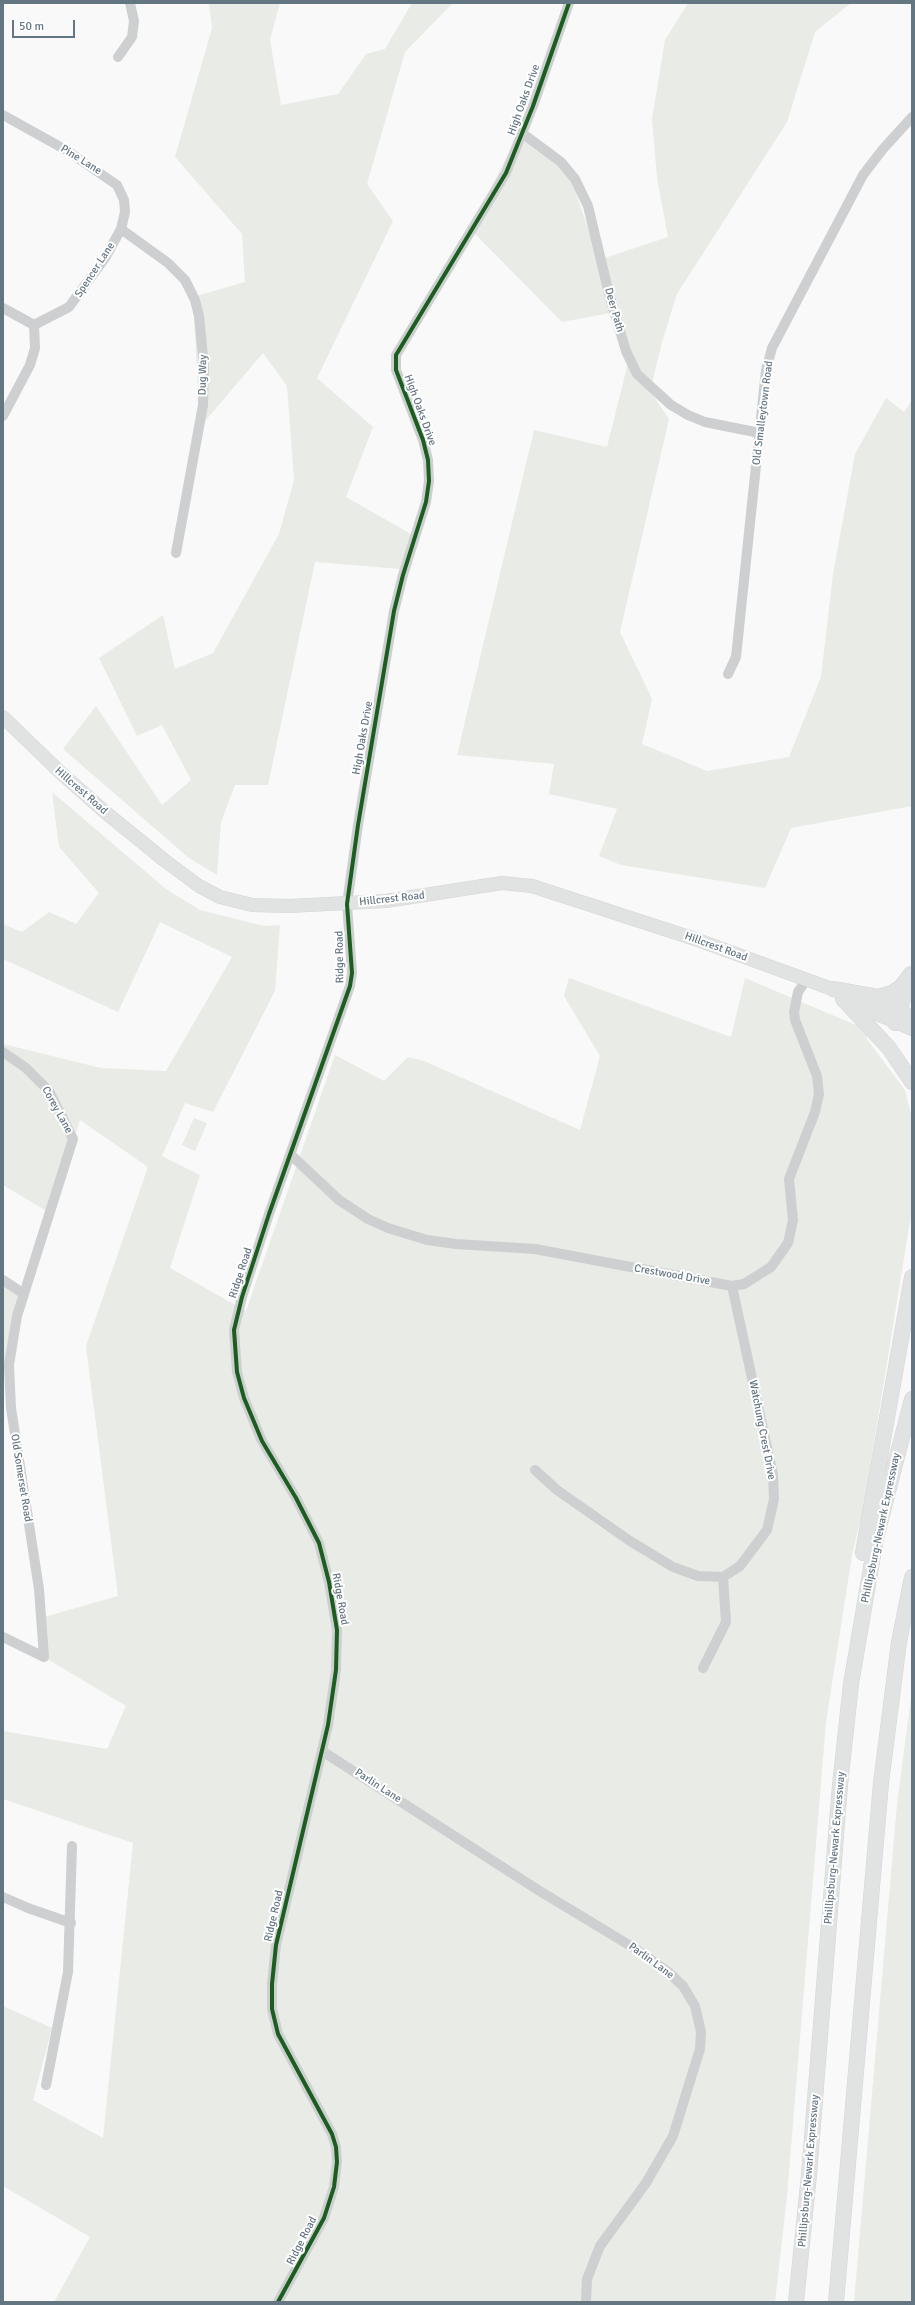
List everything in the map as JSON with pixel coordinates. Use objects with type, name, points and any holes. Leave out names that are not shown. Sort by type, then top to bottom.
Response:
[{"type":"highway","points":[[838,994],[878,997],[892,993],[901,987],[912,974]]},
{"type":"highway","points":[[902,1017],[912,974]]},
{"type":"highway","points":[[838,994],[889,1048],[912,1082]]},
{"type":"highway","points":[[840,1786],[843,1682],[850,1631],[912,1277]]},
{"type":"highway","name":"Phillipsburg-Newark Expressway","points":[[796,2302],[810,2167],[840,1786],[851,1684],[869,1574],[886,1495],[912,1399]]},
{"type":"highway","points":[[836,2302],[881,1783],[898,1642],[912,1576]]},
{"type":"main road","name":"Hillcrest Road","points":[[3,717],[62,774],[105,812],[164,860],[211,893],[252,905],[347,904],[433,895],[502,883],[532,886],[695,939],[806,980],[838,994],[902,1017],[912,1029]]},
{"type":"street","points":[[118,57],[132,38],[134,21],[130,3]]},
{"type":"street","name":"High Oaks Drive","points":[[347,904],[358,826],[394,611],[403,575],[426,502],[429,481],[428,460],[396,370],[396,355],[498,188],[522,133],[569,3]]},
{"type":"street","name":"Pine Lane","points":[[3,115],[66,150],[117,185],[124,200],[125,212],[121,229]]},
{"type":"street","name":"Old Smalleytown Road","points":[[728,674],[736,657],[766,370],[772,348],[866,171],[912,117]]},
{"type":"street","name":"Deer Path","points":[[522,133],[561,162],[575,179],[588,206],[609,294],[626,350],[637,374],[671,405],[688,415],[705,422],[760,433]]},
{"type":"street","name":"Spencer Lane","points":[[34,325],[69,307],[105,258],[121,229]]},
{"type":"street","name":"Dug Way","points":[[121,229],[168,263],[186,280],[195,300],[199,316],[204,367],[202,405],[176,553]]},
{"type":"street","points":[[3,308],[34,325],[35,348],[30,365],[3,416]]},
{"type":"street","name":"Ridge Road","points":[[278,2302],[324,2218],[334,2187],[337,2162],[336,2147],[332,2134],[279,2037],[272,2009],[272,1984],[276,1945],[322,1751],[336,1670],[337,1630],[329,1582],[313,1530],[262,1441],[251,1417],[237,1372],[234,1330],[242,1297],[350,986],[352,973],[347,904]]},
{"type":"street","name":"Crestwood Drive","points":[[291,1155],[340,1200],[363,1216],[388,1228],[427,1240],[456,1244],[535,1249],[732,1286],[744,1284],[760,1276],[771,1267],[788,1243],[793,1220],[788,1179],[815,1112],[819,1094],[817,1076],[795,1020],[794,1012],[798,992],[806,980]]},
{"type":"street","name":"Corey Lane","points":[[3,1052],[26,1068],[49,1092],[73,1139]]},
{"type":"street","name":"Old Somerset Road","points":[[3,1637],[44,1657],[39,1589],[11,1408],[9,1385],[12,1342],[24,1294],[73,1139]]},
{"type":"street","points":[[3,1280],[24,1294]]},
{"type":"street","name":"Watchung Crest Drive","points":[[723,1577],[740,1566],[762,1540],[770,1519],[774,1499],[773,1475],[732,1286]]},
{"type":"street","points":[[535,1470],[557,1490],[660,1560],[689,1574],[723,1577],[726,1622],[703,1668]]},
{"type":"street","name":"Parlin Lane","points":[[322,1751],[538,1890],[634,1948],[667,1971],[683,1986],[695,2006],[700,2032],[700,2049],[673,2136],[646,2183],[600,2246],[587,2279],[586,2302]]},
{"type":"street","points":[[46,2085],[68,1972],[71,1923],[72,1846]]},
{"type":"street","points":[[3,1897],[28,1908],[71,1923]]},
{"type":"shaded area","points":[[209,3],[280,3],[270,40],[281,105],[338,94],[366,54],[385,49],[412,3],[453,3],[405,52],[367,184],[393,221],[317,378],[373,427],[346,497],[411,534],[401,569],[315,562],[268,785],[235,785],[221,822],[217,875],[189,858],[63,749],[96,706],[162,805],[191,780],[162,725],[137,736],[99,658],[163,615],[175,669],[213,653],[279,534],[294,480],[287,386],[263,353],[200,427],[193,297],[245,282],[242,234],[175,157],[212,28]]},
{"type":"shaded area","points":[[688,3],[851,3],[815,32],[787,122],[677,294],[662,342],[650,391],[669,419],[620,632],[652,699],[642,744],[707,771],[789,757],[821,677],[833,574],[855,454],[886,398],[904,412],[912,400],[912,806],[791,828],[765,888],[621,865],[599,856],[617,809],[549,794],[554,764],[457,755],[534,430],[607,447],[628,363],[610,313],[562,322],[470,229],[519,133],[570,176],[599,260],[668,237],[657,178],[652,119],[665,40]]},
{"type":"shaded area","points":[[52,792],[166,889],[200,910],[264,926],[280,925],[275,991],[213,1112],[185,1103],[162,1156],[200,1175],[170,1268],[246,1311],[335,1055],[384,1081],[408,1057],[424,1061],[580,1130],[600,1056],[564,996],[569,978],[731,1037],[745,978],[870,1031],[866,1038],[905,1090],[912,1118],[912,1209],[863,1510],[852,1555],[826,1722],[787,2196],[775,2302],[54,2302],[90,2237],[3,2186],[3,2006],[52,2028],[33,2100],[103,2138],[133,1843],[3,1799],[3,1731],[107,1749],[126,1706],[44,1657],[41,1618],[118,1596],[86,1346],[148,1167],[80,1120],[50,1213],[3,1185],[3,1044],[101,1068],[166,1071],[232,957],[160,922],[118,1012],[3,959],[3,924],[22,932],[49,912],[76,924],[99,893],[59,847]]},
{"type":"shaded area","points":[[194,1118],[207,1123],[195,1151],[182,1145]]},
{"type":"shaded area","points":[[3,1283],[20,1296],[7,1373],[3,1374]]},
{"type":"shaded area","points":[[912,1690],[912,2302],[854,2302],[897,1804]]},
{"type":"cycle path","points":[[278,2302],[324,2218],[334,2187],[337,2162],[336,2147],[332,2134],[278,2034],[272,2009],[272,1984],[276,1945],[328,1725],[336,1670],[337,1630],[329,1582],[319,1543],[296,1498],[262,1441],[244,1398],[237,1372],[234,1330],[242,1297],[269,1214],[350,986],[352,973],[347,904],[358,825],[394,611],[403,575],[426,502],[429,481],[428,460],[423,440],[396,370],[396,355],[506,173],[533,106],[569,3]]}]
